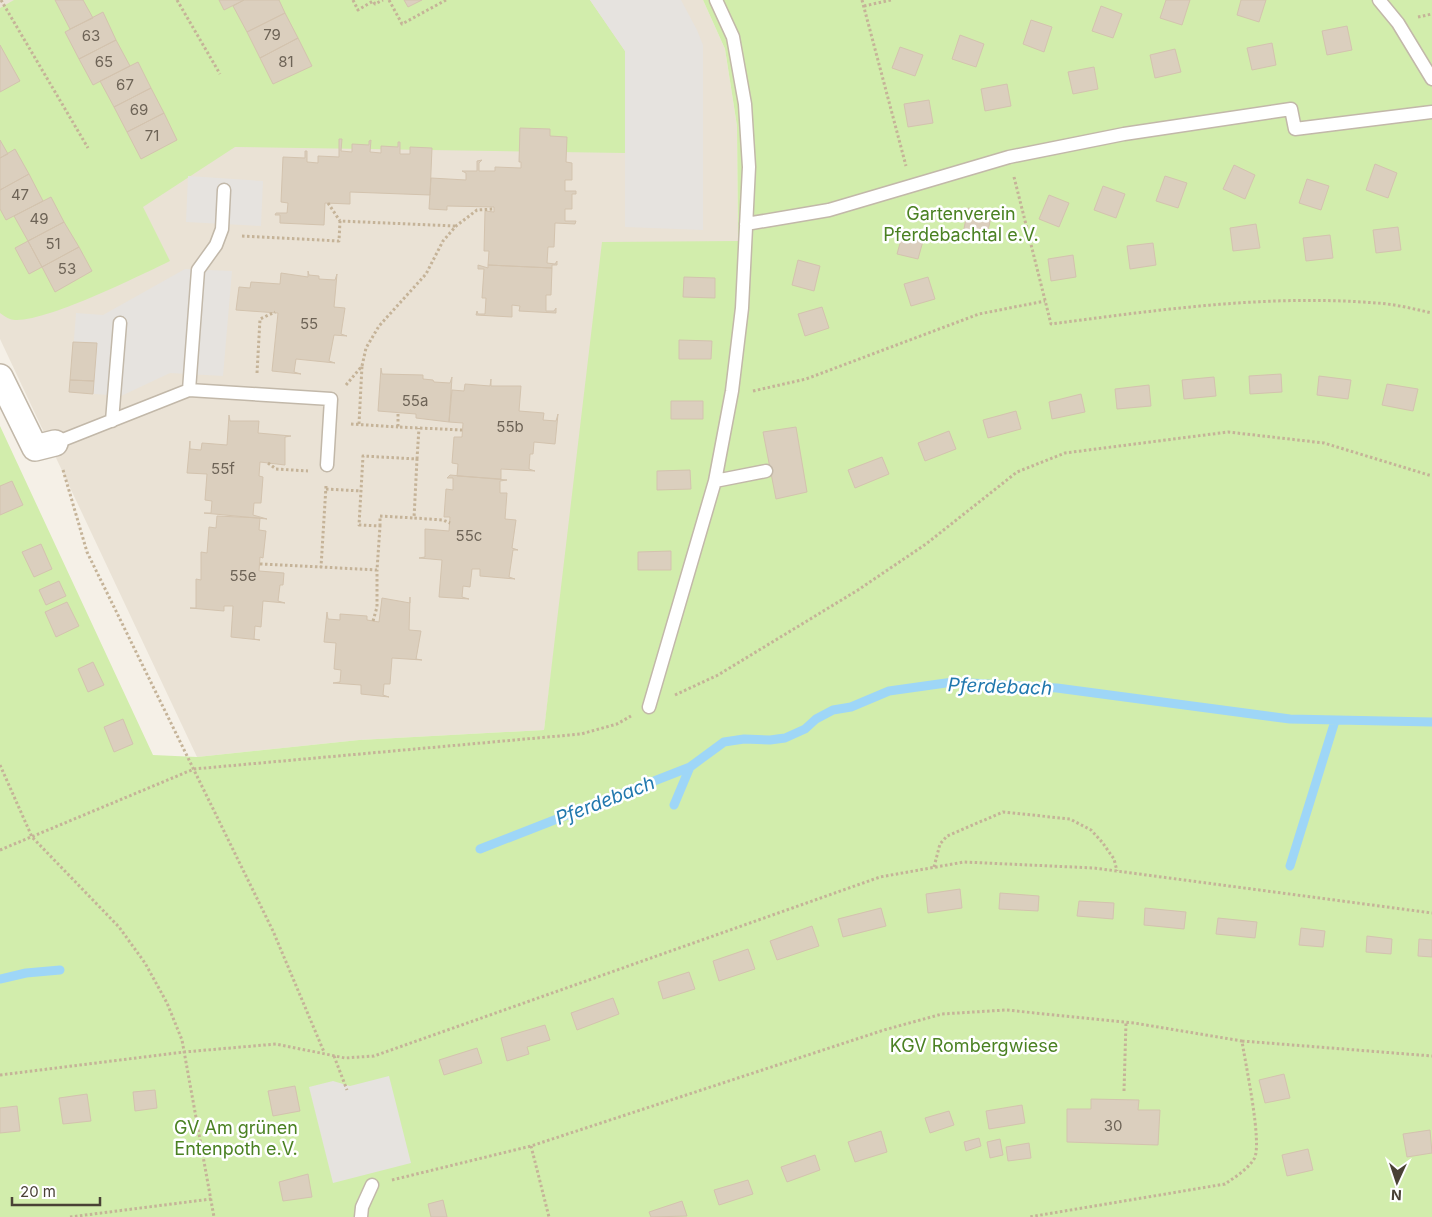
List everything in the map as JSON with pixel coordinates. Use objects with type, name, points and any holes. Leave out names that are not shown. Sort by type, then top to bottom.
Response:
[{"type":"street","points":[[0,377],[35,448],[55,443]]},
{"type":"lane","points":[[649,707],[715,481],[732,391],[742,308],[749,168],[745,104],[733,37],[716,0]]},
{"type":"lane","points":[[1379,0],[1398,23],[1432,80]]},
{"type":"lane","points":[[746,224],[829,210],[1009,157],[1124,134],[1291,109],[1295,129],[1432,112]]},
{"type":"lane","points":[[189,390],[198,270],[216,245],[222,229],[224,190]]},
{"type":"lane","points":[[112,421],[120,323]]},
{"type":"lane","points":[[55,443],[189,390],[331,399],[327,469]]},
{"type":"lane","points":[[715,481],[766,471]]},
{"type":"lane","points":[[361,1217],[362,1208],[372,1185]]},
{"type":"path","points":[[1,0],[88,148]]},
{"type":"path","points":[[177,0],[220,74]]},
{"type":"path","points":[[353,0],[358,10],[373,1],[375,4],[384,0]]},
{"type":"path","points":[[389,0],[402,24],[446,0]]},
{"type":"path","points":[[862,0],[911,186]]},
{"type":"path","points":[[864,6],[891,0]]},
{"type":"path","points":[[1009,157],[1051,324],[1170,308],[1295,300],[1377,303],[1432,313]]},
{"type":"path","points":[[219,235],[339,241],[340,221],[328,203]]},
{"type":"path","points":[[359,424],[362,366],[366,348],[379,326],[426,274],[443,241],[456,226],[477,210],[494,209]]},
{"type":"path","points":[[340,221],[456,226]]},
{"type":"path","points":[[732,391],[758,391],[806,379],[979,314],[1045,301]]},
{"type":"path","points":[[256,394],[260,320],[275,312]]},
{"type":"path","points":[[331,399],[362,366]]},
{"type":"path","points":[[398,414],[398,427]]},
{"type":"path","points":[[330,423],[462,430]]},
{"type":"path","points":[[414,518],[419,428]]},
{"type":"path","points":[[674,696],[718,675],[858,590],[926,544],[1018,472],[1065,453],[1228,432],[1324,443],[1432,476]]},
{"type":"path","points":[[55,443],[87,552],[273,932],[324,1052]]},
{"type":"path","points":[[380,526],[359,525],[363,456],[417,459]]},
{"type":"path","points":[[268,463],[276,469],[327,469],[321,567]]},
{"type":"path","points":[[326,489],[361,491]]},
{"type":"path","points":[[373,621],[377,607],[380,516],[443,520],[450,523]]},
{"type":"path","points":[[260,564],[377,570]]},
{"type":"path","points":[[0,850],[194,769],[581,734]]},
{"type":"path","points":[[0,765],[32,837],[119,927],[145,963],[167,1003],[182,1040],[214,1217]]},
{"type":"path","points":[[934,868],[940,844],[947,836],[1003,812],[1070,819],[1091,830],[1102,842],[1114,859],[1117,871]]},
{"type":"path","points":[[0,1075],[184,1052],[276,1044],[324,1052],[334,1056],[374,1056],[880,877],[964,862],[1094,868],[1432,913]]},
{"type":"path","points":[[372,1185],[531,1146],[884,1030],[942,1014],[1006,1010],[1126,1022],[1242,1041],[1432,1056]]},
{"type":"path","points":[[1124,1091],[1126,1022]]},
{"type":"path","points":[[1029,1217],[1225,1184],[1244,1171],[1255,1158],[1258,1138],[1242,1041]]},
{"type":"path","points":[[334,1056],[347,1090]]},
{"type":"path","points":[[531,1146],[549,1217]]},
{"type":"path","points":[[70,1217],[211,1199]]},
{"type":"shaded area","points":[[0,0],[703,0],[725,49],[737,126],[738,241],[575,486],[544,730],[359,740],[197,757],[0,339]]},
{"type":"shaded area","points":[[590,0],[681,0],[697,30],[703,45],[703,230],[625,227],[625,51]]},
{"type":"shaded area","points":[[188,176],[263,181],[261,226],[186,222]]},
{"type":"shaded area","points":[[185,269],[232,271],[223,376],[170,373],[121,396],[70,392],[76,313],[103,315]]},
{"type":"shaded area","points":[[389,1076],[411,1163],[333,1183],[309,1087],[333,1081],[350,1086]]},
{"type":"green space","points":[[14,0],[590,0],[625,51],[625,153],[235,147],[143,207],[170,261],[89,298],[42,316],[23,320],[10,319],[0,313],[0,8]]},
{"type":"green space","points":[[703,0],[1432,0],[1432,1217],[0,1217],[0,426],[153,755],[197,757],[359,740],[544,730],[602,242],[738,241],[737,126],[725,49]]},
{"type":"building","points":[[55,0],[83,0],[93,18],[70,29]]},
{"type":"building","points":[[219,0],[244,0],[224,10]]},
{"type":"building","points":[[244,0],[279,0],[285,13],[247,32],[233,6]]},
{"type":"building","points":[[404,0],[422,0],[408,7]]},
{"type":"building","points":[[1166,0],[1190,0],[1182,25],[1160,18]]},
{"type":"building","points":[[1241,0],[1266,0],[1259,22],[1237,15]]},
{"type":"building","points":[[1101,6],[1122,14],[1113,38],[1092,31]]},
{"type":"building","points":[[103,12],[116,40],[79,59],[65,32]]},
{"type":"building","points":[[285,13],[298,38],[260,58],[247,32]]},
{"type":"building","points":[[1031,20],[1052,27],[1044,52],[1023,44]]},
{"type":"building","points":[[1347,26],[1352,50],[1327,55],[1322,31]]},
{"type":"building","points":[[960,35],[984,44],[976,67],[952,59]]},
{"type":"building","points":[[298,38],[312,66],[273,84],[260,58]]},
{"type":"building","points":[[116,40],[130,66],[93,85],[79,59]]},
{"type":"building","points":[[1272,43],[1276,65],[1252,70],[1247,48]]},
{"type":"building","points":[[0,45],[20,81],[0,92]]},
{"type":"building","points":[[900,47],[923,55],[915,76],[892,68]]},
{"type":"building","points":[[1175,49],[1181,72],[1155,78],[1150,55]]},
{"type":"building","points":[[138,62],[151,88],[114,107],[100,81]]},
{"type":"building","points":[[1094,67],[1098,89],[1073,94],[1068,72]]},
{"type":"building","points":[[1007,84],[1011,106],[985,111],[981,89]]},
{"type":"building","points":[[151,88],[164,113],[127,132],[114,107]]},
{"type":"building","points":[[929,100],[933,123],[908,127],[904,104]]},
{"type":"building","points":[[164,113],[177,140],[141,159],[127,132]]},
{"type":"building","points":[[520,128],[550,129],[550,136],[567,137],[566,162],[572,163],[572,180],[565,180],[565,191],[576,191],[576,194],[572,194],[572,209],[565,209],[565,221],[576,221],[575,224],[555,223],[554,247],[548,247],[547,263],[555,264],[557,261],[557,265],[552,265],[552,268],[488,265],[489,251],[484,251],[485,211],[494,212],[494,207],[447,206],[447,210],[429,209],[431,178],[466,180],[466,173],[462,171],[477,171],[477,161],[482,160],[479,163],[479,171],[495,171],[495,167],[521,168],[521,162],[519,162]]},
{"type":"building","points":[[339,139],[342,139],[341,151],[352,152],[352,144],[369,145],[371,140],[370,152],[381,153],[381,146],[398,147],[398,142],[400,142],[400,154],[410,154],[410,147],[432,148],[430,195],[350,192],[350,204],[325,203],[324,225],[280,223],[280,215],[275,215],[276,213],[287,213],[288,203],[281,202],[283,157],[305,158],[305,151],[307,151],[307,162],[318,163],[318,156],[339,157]]},
{"type":"building","points":[[0,140],[8,154],[0,158]]},
{"type":"building","points":[[15,149],[29,174],[0,190],[0,158]]},
{"type":"building","points":[[1375,164],[1397,173],[1388,198],[1366,190]]},
{"type":"building","points":[[1234,165],[1255,175],[1245,199],[1223,189]]},
{"type":"building","points":[[29,174],[43,201],[6,220],[0,209],[0,190]]},
{"type":"building","points":[[1165,176],[1187,183],[1178,208],[1156,201]]},
{"type":"building","points":[[1307,179],[1329,186],[1321,210],[1299,203]]},
{"type":"building","points":[[1103,186],[1125,194],[1116,218],[1094,210]]},
{"type":"building","points":[[1049,195],[1069,203],[1059,227],[1039,219]]},
{"type":"building","points":[[51,197],[64,222],[28,241],[14,216]]},
{"type":"building","points":[[968,208],[992,213],[986,239],[963,234]]},
{"type":"building","points":[[64,222],[79,247],[42,267],[28,241]]},
{"type":"building","points":[[1256,224],[1260,248],[1233,251],[1230,228]]},
{"type":"building","points":[[1398,227],[1401,250],[1376,253],[1373,230]]},
{"type":"building","points":[[904,229],[925,234],[918,259],[897,254]]},
{"type":"building","points":[[1330,235],[1333,258],[1306,261],[1303,238]]},
{"type":"building","points":[[28,241],[42,267],[29,274],[15,248]]},
{"type":"building","points":[[1153,243],[1156,265],[1130,269],[1127,246]]},
{"type":"building","points":[[79,247],[92,271],[55,292],[42,267]]},
{"type":"building","points":[[1073,255],[1076,277],[1051,281],[1048,259]]},
{"type":"building","points":[[798,260],[820,266],[814,291],[792,285]]},
{"type":"building","points":[[478,265],[488,268],[488,265],[552,268],[551,295],[546,295],[546,311],[554,311],[556,308],[556,313],[519,311],[520,306],[512,305],[512,317],[476,315],[477,311],[478,314],[485,314],[486,298],[482,298],[484,269],[478,269]]},
{"type":"building","points":[[308,271],[309,275],[319,276],[319,279],[335,280],[337,274],[334,307],[345,308],[341,334],[347,336],[334,335],[329,361],[335,363],[296,359],[294,372],[301,374],[272,371],[278,313],[236,310],[239,287],[250,288],[251,282],[280,284],[281,273],[308,277]]},
{"type":"building","points":[[684,277],[715,278],[715,298],[683,297]]},
{"type":"building","points":[[928,277],[935,299],[911,306],[904,284]]},
{"type":"building","points":[[822,307],[829,328],[805,336],[798,314]]},
{"type":"building","points":[[679,340],[712,341],[711,359],[679,359]]},
{"type":"building","points":[[73,342],[97,343],[94,381],[70,380]]},
{"type":"building","points":[[381,368],[382,374],[423,375],[423,379],[433,380],[434,382],[450,383],[452,377],[449,422],[416,418],[416,414],[378,411]]},
{"type":"building","points":[[1281,374],[1282,392],[1250,394],[1249,376]]},
{"type":"building","points":[[1319,376],[1351,380],[1348,399],[1317,395]]},
{"type":"building","points":[[1214,377],[1216,396],[1184,399],[1182,380]]},
{"type":"building","points":[[491,379],[491,386],[521,386],[519,411],[544,413],[543,420],[556,421],[558,414],[555,444],[534,442],[533,454],[530,454],[529,469],[535,471],[501,469],[501,479],[457,476],[458,464],[452,463],[454,437],[462,437],[463,423],[449,422],[452,390],[464,391],[465,384],[490,386]]},
{"type":"building","points":[[70,380],[94,381],[93,394],[69,392]]},
{"type":"building","points":[[1387,384],[1418,389],[1413,411],[1382,405]]},
{"type":"building","points":[[1149,385],[1151,406],[1117,409],[1115,389]]},
{"type":"building","points":[[1081,394],[1085,412],[1052,419],[1049,402]]},
{"type":"building","points":[[671,401],[703,401],[703,419],[671,419]]},
{"type":"building","points":[[1016,411],[1021,429],[988,438],[983,420]]},
{"type":"building","points":[[229,415],[230,421],[259,421],[258,433],[291,436],[285,437],[285,465],[260,462],[259,476],[263,477],[261,503],[254,503],[253,515],[267,519],[204,513],[211,513],[212,501],[205,500],[207,474],[187,473],[190,441],[190,449],[201,450],[202,443],[227,445]]},
{"type":"building","points":[[796,427],[807,492],[776,499],[763,432]]},
{"type":"building","points":[[949,431],[956,449],[925,461],[918,443]]},
{"type":"building","points":[[882,457],[889,474],[855,488],[848,470]]},
{"type":"building","points":[[690,470],[691,489],[657,490],[657,471]]},
{"type":"building","points":[[450,475],[507,480],[500,481],[500,493],[507,493],[505,519],[516,520],[512,548],[518,550],[513,550],[509,577],[515,579],[480,576],[480,569],[472,569],[470,587],[463,586],[462,597],[469,599],[439,597],[442,560],[419,558],[425,557],[425,529],[449,531],[450,517],[444,517],[446,489],[453,490],[453,478],[447,478]]},
{"type":"building","points":[[12,481],[23,505],[0,515],[0,486]]},
{"type":"building","points":[[217,516],[260,518],[259,530],[266,531],[263,558],[260,557],[259,571],[284,573],[283,585],[280,585],[278,601],[285,603],[263,601],[261,627],[255,626],[254,639],[260,640],[231,637],[233,606],[224,606],[224,611],[190,608],[196,608],[196,579],[201,580],[201,552],[207,553],[209,527],[216,528]]},
{"type":"building","points":[[41,544],[52,569],[34,577],[22,552]]},
{"type":"building","points":[[671,551],[671,570],[638,570],[638,552]]},
{"type":"building","points":[[59,581],[66,596],[46,605],[39,590]]},
{"type":"building","points":[[382,598],[410,603],[409,630],[421,631],[416,659],[422,660],[392,658],[390,684],[384,684],[383,695],[389,697],[361,694],[361,685],[333,683],[340,682],[341,670],[334,669],[336,643],[324,642],[327,612],[328,619],[340,620],[340,614],[367,616],[367,620],[379,622]]},
{"type":"building","points":[[67,602],[79,626],[56,637],[45,612]]},
{"type":"building","points":[[93,662],[104,685],[88,692],[78,669]]},
{"type":"building","points":[[123,719],[133,744],[114,752],[104,727]]},
{"type":"building","points":[[960,889],[962,908],[928,913],[926,894]]},
{"type":"building","points":[[1000,893],[1039,896],[1038,911],[999,909]]},
{"type":"building","points":[[1079,901],[1114,903],[1113,919],[1077,916]]},
{"type":"building","points":[[881,908],[886,926],[843,937],[838,919]]},
{"type":"building","points":[[1145,908],[1186,912],[1184,929],[1144,925]]},
{"type":"building","points":[[1218,918],[1257,922],[1255,938],[1216,934]]},
{"type":"building","points":[[812,926],[819,946],[777,960],[770,941]]},
{"type":"building","points":[[1301,928],[1325,931],[1323,947],[1299,945]]},
{"type":"building","points":[[1367,936],[1392,939],[1391,954],[1366,952]]},
{"type":"building","points":[[1419,939],[1432,940],[1432,957],[1418,956]]},
{"type":"building","points":[[748,949],[755,969],[719,981],[713,961]]},
{"type":"building","points":[[689,972],[695,989],[663,999],[658,982]]},
{"type":"building","points":[[613,998],[619,1014],[577,1030],[571,1013]]},
{"type":"building","points":[[545,1025],[550,1040],[527,1047],[529,1054],[507,1061],[501,1038]]},
{"type":"building","points":[[477,1048],[482,1063],[444,1075],[439,1060]]},
{"type":"building","points":[[1284,1074],[1290,1098],[1265,1103],[1259,1080]]},
{"type":"building","points":[[295,1086],[300,1111],[273,1116],[268,1091]]},
{"type":"building","points":[[155,1090],[157,1108],[135,1111],[133,1092]]},
{"type":"building","points":[[87,1094],[91,1121],[63,1124],[59,1098]]},
{"type":"building","points":[[1091,1099],[1139,1100],[1138,1110],[1160,1110],[1158,1145],[1067,1142],[1067,1109],[1091,1109]]},
{"type":"building","points":[[1022,1105],[1025,1123],[989,1129],[986,1111]]},
{"type":"building","points":[[17,1106],[20,1131],[0,1133],[0,1108]]},
{"type":"building","points":[[949,1111],[954,1125],[930,1133],[925,1118]]},
{"type":"building","points":[[1430,1130],[1432,1153],[1407,1157],[1403,1134]]},
{"type":"building","points":[[881,1131],[887,1152],[855,1162],[848,1142]]},
{"type":"building","points":[[979,1138],[981,1146],[966,1151],[964,1142]]},
{"type":"building","points":[[1000,1139],[1003,1155],[990,1158],[987,1142]]},
{"type":"building","points":[[1029,1143],[1031,1158],[1008,1161],[1006,1147]]},
{"type":"building","points":[[1308,1149],[1313,1170],[1287,1176],[1282,1155]]},
{"type":"building","points":[[815,1155],[820,1170],[787,1182],[781,1167]]},
{"type":"building","points":[[308,1174],[312,1197],[283,1201],[279,1182]]},
{"type":"building","points":[[748,1180],[753,1194],[719,1205],[714,1190]]},
{"type":"building","points":[[443,1200],[447,1217],[431,1217],[428,1204]]},
{"type":"building","points":[[682,1201],[687,1216],[651,1217],[649,1212]]},
{"type":"waterway","name":"Pferdebach","points":[[480,849],[690,767],[724,742],[744,739],[770,740],[785,738],[805,729],[816,719],[833,710],[851,707],[889,691],[953,682],[1057,688],[1290,719],[1432,722]]},
{"type":"waterway","points":[[1290,866],[1335,721]]},
{"type":"waterway","points":[[674,805],[690,767]]},
{"type":"waterway","name":"Pferdebach","points":[[0,979],[26,973],[60,970]]},
{"type":"park label","name":"Gartenverein Pferdebachtal e.V.","points":[[961,224]]},
{"type":"park label","name":"KGV Rombergwiese","points":[[974,1046]]},
{"type":"park label","name":"GV Am grünen Entenpoth e.V.","points":[[236,1138]]}]
